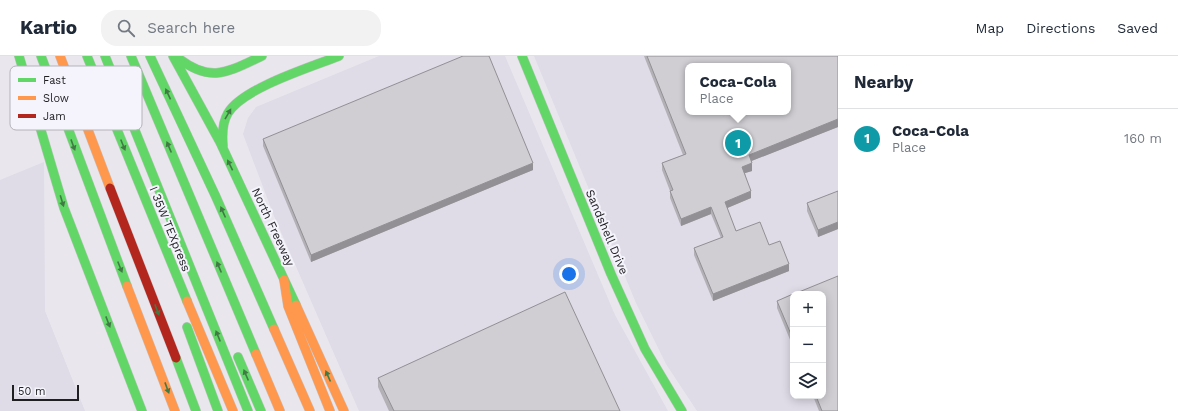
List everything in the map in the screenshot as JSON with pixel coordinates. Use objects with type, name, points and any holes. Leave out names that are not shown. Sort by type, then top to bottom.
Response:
[{"type":"main road","points":[[19,56],[22,66]]},
{"type":"main road","points":[[41,56],[45,66]]},
{"type":"main road","points":[[60,56],[64,66]]},
{"type":"main road","name":"I 35W TEXpress","points":[[87,56],[91,66]]},
{"type":"main road","name":"I 35W TEXpress","points":[[106,56],[110,66]]},
{"type":"main road","points":[[131,56],[135,66]]},
{"type":"main road","points":[[150,56],[262,299],[310,411]]},
{"type":"main road","points":[[174,56],[187,67],[206,74],[220,74],[262,56]]},
{"type":"main road","name":"North Freeway","points":[[174,56],[223,151],[344,411]]},
{"type":"main road","points":[[223,151],[222,132],[224,118],[230,109],[240,100],[252,92],[339,56]]},
{"type":"main road","name":"Sandshell Drive","points":[[522,56],[611,274],[645,349],[682,411]]},
{"type":"main road","points":[[142,82],[280,411]]},
{"type":"main road","points":[[41,130],[64,208],[142,411]]},
{"type":"main road","points":[[68,130],[175,411]]},
{"type":"main road","points":[[88,130],[196,411]]},
{"type":"main road","name":"I 35W TEXpress","points":[[117,130],[233,411]]},
{"type":"main road","name":"I 35W TEXpress","points":[[136,130],[248,411]]},
{"type":"main road","points":[[171,217],[186,238],[218,310]]},
{"type":"main road","points":[[159,234],[158,251],[218,411]]},
{"type":"main road","points":[[284,280],[288,306],[330,411]]},
{"type":"main road","points":[[233,346],[261,411]]},
{"type":"shaded area","points":[[379,56],[505,56],[615,315],[668,411],[359,411],[274,216],[243,134],[248,118],[256,107]]},
{"type":"shaded area","points":[[534,56],[838,56],[838,411],[697,411],[666,364],[636,303]]},
{"type":"shaded area","points":[[44,162],[45,311],[85,411],[0,411],[0,180]]},
{"type":"building","points":[[463,56],[489,56],[533,163],[311,255],[263,139]]},
{"type":"building","points":[[647,56],[838,56],[838,119],[749,155],[752,163],[742,167],[751,191],[725,202],[736,231],[760,222],[769,245],[780,241],[789,264],[713,294],[694,248],[723,237],[711,207],[681,219],[670,191],[673,190],[662,163],[686,154]]},
{"type":"building","points":[[838,191],[838,222],[818,230],[807,203]]},
{"type":"building","points":[[838,276],[838,411],[822,411],[817,399],[826,399],[826,291],[801,291]]},
{"type":"building","points":[[565,292],[620,411],[394,411],[378,378]]},
{"type":"building","points":[[790,295],[790,332],[777,301]]},
{"type":"traffic: fast","points":[[19,56],[22,66]]},
{"type":"traffic: fast","points":[[41,56],[45,66]]},
{"type":"traffic: fast","points":[[87,56],[91,66]]},
{"type":"traffic: fast","points":[[105,56],[109,66]]},
{"type":"traffic: fast","points":[[131,56],[135,66]]},
{"type":"traffic: fast","points":[[150,56],[216,197],[274,329]]},
{"type":"traffic: fast","points":[[173,56],[220,142],[296,305]]},
{"type":"traffic: fast","points":[[177,57],[199,70],[209,73],[219,73],[239,67],[262,56]]},
{"type":"traffic: fast","points":[[223,146],[225,121],[228,113],[236,104],[248,95],[279,79],[339,56]]},
{"type":"traffic: fast","points":[[522,56],[611,274],[645,349],[682,411]]},
{"type":"traffic: fast","points":[[142,82],[256,354]]},
{"type":"traffic: fast","points":[[41,130],[64,208],[142,411]]},
{"type":"traffic: fast","points":[[69,130],[127,286]]},
{"type":"traffic: fast","points":[[117,130],[187,301]]},
{"type":"traffic: fast","points":[[135,130],[248,411]]},
{"type":"traffic: fast","points":[[187,327],[218,411]]},
{"type":"traffic: fast","points":[[238,357],[261,411]]},
{"type":"traffic: fast","points":[[176,358],[196,411]]},
{"type":"traffic: slow","points":[[60,56],[64,66]]},
{"type":"traffic: slow","points":[[88,130],[110,188]]},
{"type":"traffic: slow","points":[[284,280],[288,306],[330,411]]},
{"type":"traffic: slow","points":[[127,286],[175,411]]},
{"type":"traffic: slow","points":[[187,301],[233,411]]},
{"type":"traffic: slow","points":[[296,305],[344,411]]},
{"type":"traffic: slow","points":[[274,329],[310,411]]},
{"type":"traffic: slow","points":[[256,354],[280,411]]},
{"type":"traffic: jam","points":[[110,188],[176,358]]},
{"type":"place","name":"Coca-Cola","points":[[738,143]]}]
